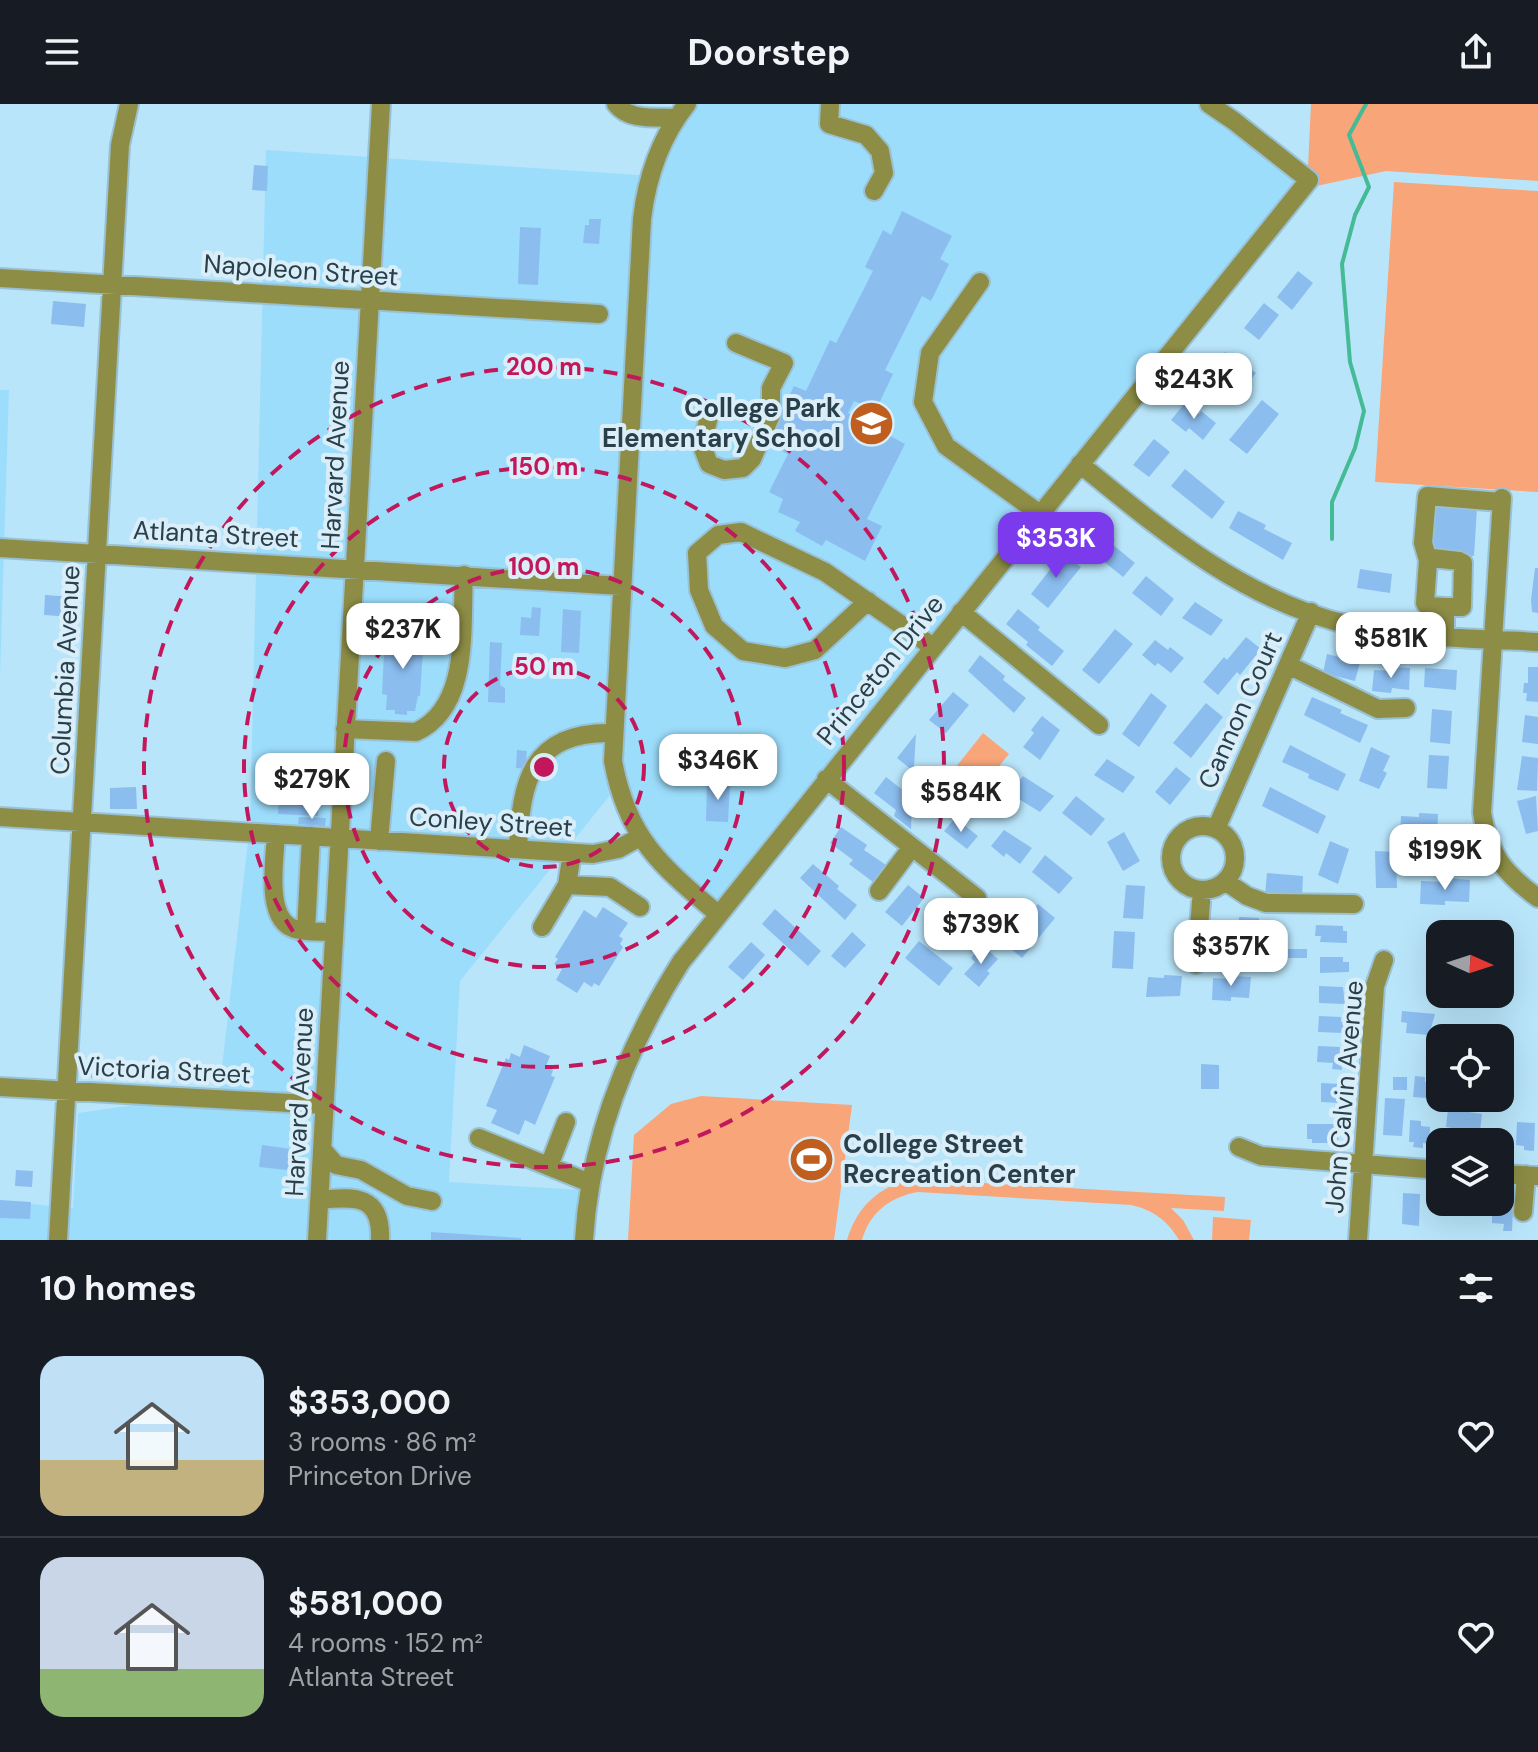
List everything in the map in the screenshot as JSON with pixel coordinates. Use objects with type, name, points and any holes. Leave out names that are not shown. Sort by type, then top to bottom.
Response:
[{"type":"street","name":"Columbia Avenue","points":[[58,1240],[120,145],[129,104]]},
{"type":"street","name":"Harvard Avenue","points":[[317,1240],[381,104]]},
{"type":"street","points":[[616,104],[631,116],[681,111]]},
{"type":"street","points":[[830,104],[829,124],[866,135],[880,151],[884,173],[874,191]]},
{"type":"street","name":"Princeton Drive","points":[[584,1240],[590,1183],[606,1115],[625,1062],[650,1010],[673,974],[826,779],[1309,180],[1210,104]]},
{"type":"street","points":[[681,111],[653,165],[642,219],[613,761],[618,787],[640,837],[672,875],[718,914]]},
{"type":"street","name":"Napoleon Street","points":[[0,278],[599,314]]},
{"type":"street","points":[[980,282],[930,353],[923,402],[946,446],[1040,514]]},
{"type":"street","points":[[710,412],[702,446],[709,464],[724,470],[743,468],[752,459],[771,415],[771,388],[784,363],[736,343]]},
{"type":"street","points":[[1080,464],[1188,551],[1244,583],[1311,612],[1384,631],[1538,642]]},
{"type":"street","points":[[1428,560],[1463,563],[1462,607],[1427,606],[1425,603],[1428,560],[1423,543],[1427,496],[1502,500],[1482,813],[1488,840],[1500,863],[1512,878],[1538,898]]},
{"type":"street","points":[[868,601],[815,650],[785,658],[743,651],[714,626],[699,590],[697,553],[718,535],[741,532],[825,572],[868,601],[933,647]]},
{"type":"street","name":"Atlanta Street","points":[[0,548],[621,586]]},
{"type":"street","points":[[345,729],[416,732],[441,714],[460,659],[464,575]]},
{"type":"street","points":[[1445,607],[1445,635]]},
{"type":"street","points":[[961,612],[1099,725]]},
{"type":"street","name":"Cannon Court","points":[[1216,829],[1311,612]]},
{"type":"street","points":[[1288,665],[1380,716],[1406,708]]},
{"type":"street","points":[[518,849],[520,807],[525,783],[532,769],[562,741],[591,733],[613,733]]},
{"type":"street","points":[[379,841],[386,761]]},
{"type":"street","points":[[826,779],[977,898]]},
{"type":"street","name":"Conley Street","points":[[0,817],[572,853],[607,853],[640,837]]},
{"type":"street","points":[[1196,827],[1216,829],[1231,843],[1235,863],[1225,881],[1202,890],[1192,888],[1177,875],[1172,866],[1174,846],[1187,830],[1196,827]]},
{"type":"street","points":[[276,834],[276,912],[283,922],[294,929],[334,932]]},
{"type":"street","points":[[306,930],[311,836]]},
{"type":"street","points":[[879,891],[912,847]]},
{"type":"street","points":[[542,927],[567,885],[572,853]]},
{"type":"street","points":[[1225,881],[1247,896],[1266,903],[1354,904]]},
{"type":"street","points":[[567,885],[610,887],[640,907]]},
{"type":"street","points":[[1196,964],[1202,890]]},
{"type":"street","name":"John Calvin Avenue","points":[[1358,1240],[1375,986],[1384,960]]},
{"type":"street","name":"Victoria Street","points":[[0,1087],[325,1105]]},
{"type":"street","points":[[549,1166],[566,1122]]},
{"type":"street","points":[[479,1138],[590,1183]]},
{"type":"street","points":[[1239,1147],[1261,1156],[1426,1169]]},
{"type":"street","points":[[322,1149],[336,1165],[361,1170],[395,1191],[432,1201]]},
{"type":"street","points":[[1523,1212],[1532,1175]]},
{"type":"street","points":[[320,1196],[338,1179],[370,1176]]},
{"type":"street","points":[[320,1196],[365,1200],[376,1210],[381,1228],[380,1240]]},
{"type":"shaded area","points":[[690,104],[1201,104],[1307,188],[716,914],[652,852],[615,789],[460,981],[449,1182],[583,1190],[581,1240],[0,1240],[0,1201],[73,1208],[78,1113],[219,1093],[250,824],[266,150],[653,176]]},
{"type":"shaded area","points":[[1311,104],[1538,104],[1538,181],[1386,171],[1307,188]]},
{"type":"shaded area","points":[[1394,182],[1538,191],[1538,492],[1375,482]]},
{"type":"shaded area","points":[[0,390],[9,390],[0,677]]},
{"type":"shaded area","points":[[983,733],[1009,754],[973,798],[948,777]]},
{"type":"shaded area","points":[[701,1096],[852,1105],[834,1240],[628,1240],[634,1135],[671,1104]]},
{"type":"shaded area","points":[[912,1179],[1225,1197],[1224,1211],[1171,1208],[1183,1220],[1194,1240],[1179,1240],[1159,1217],[1131,1205],[918,1192],[882,1207],[870,1221],[862,1240],[847,1240],[851,1228],[870,1200],[889,1187]]},
{"type":"shaded area","points":[[1213,1217],[1251,1220],[1249,1240],[1212,1240]]},
{"type":"building","points":[[254,165],[268,166],[267,191],[252,190]]},
{"type":"building","points":[[902,211],[952,236],[940,259],[949,264],[931,301],[922,296],[885,370],[893,374],[876,410],[854,401],[848,413],[905,444],[867,519],[882,526],[865,561],[826,540],[822,546],[795,531],[800,522],[778,512],[783,499],[769,492],[788,454],[766,443],[794,386],[806,391],[830,340],[836,343],[873,271],[865,267],[883,230],[891,235]]},
{"type":"building","points":[[589,219],[601,219],[599,244],[583,243],[585,225],[589,225]]},
{"type":"building","points":[[520,227],[541,228],[538,285],[518,284]]},
{"type":"building","points":[[1298,271],[1313,283],[1292,310],[1277,297]]},
{"type":"building","points":[[53,301],[86,304],[84,327],[51,324]]},
{"type":"building","points":[[1264,303],[1279,315],[1259,340],[1244,328]]},
{"type":"building","points":[[1225,352],[1256,373],[1243,389],[1211,369]]},
{"type":"building","points":[[1262,400],[1279,414],[1247,454],[1229,440]]},
{"type":"building","points":[[1185,403],[1216,423],[1203,440],[1189,428],[1186,432],[1171,420]]},
{"type":"building","points":[[1154,439],[1170,452],[1149,477],[1133,465]]},
{"type":"building","points":[[1185,469],[1225,502],[1212,519],[1171,486]]},
{"type":"building","points":[[1433,504],[1477,508],[1474,556],[1430,552]]},
{"type":"building","points":[[1238,511],[1292,543],[1283,560],[1229,528]]},
{"type":"building","points":[[1089,520],[1115,540],[1112,544],[1135,563],[1123,577],[1077,535]]},
{"type":"building","points":[[1063,553],[1081,567],[1048,608],[1031,594]]},
{"type":"building","points":[[1535,568],[1538,568],[1538,613],[1532,612],[1531,600]]},
{"type":"building","points":[[1360,569],[1392,574],[1390,593],[1357,588]]},
{"type":"building","points":[[1146,576],[1174,599],[1161,616],[1132,593]]},
{"type":"building","points":[[45,595],[74,597],[73,617],[44,615]]},
{"type":"building","points":[[1195,602],[1223,620],[1211,636],[1182,618]]},
{"type":"building","points":[[532,607],[541,608],[539,636],[520,635],[521,617],[531,618]]},
{"type":"building","points":[[563,609],[581,611],[579,653],[561,652]]},
{"type":"building","points":[[1018,609],[1064,651],[1052,666],[1006,624]]},
{"type":"building","points":[[1115,629],[1133,644],[1099,684],[1082,670]]},
{"type":"building","points":[[385,632],[424,634],[420,696],[415,711],[407,711],[407,715],[386,710],[387,695],[382,694]]},
{"type":"building","points":[[1246,637],[1261,649],[1240,675],[1237,672],[1218,695],[1203,682]]},
{"type":"building","points":[[1155,640],[1184,658],[1171,673],[1158,663],[1155,666],[1142,655]]},
{"type":"building","points":[[490,642],[502,643],[500,685],[505,688],[505,703],[488,702]]},
{"type":"building","points":[[1327,654],[1360,662],[1355,681],[1323,673]]},
{"type":"building","points":[[980,655],[1005,676],[1003,680],[1026,698],[1014,713],[968,671]]},
{"type":"building","points":[[1392,667],[1410,668],[1409,690],[1392,688],[1391,693],[1372,691],[1374,670],[1392,671]]},
{"type":"building","points":[[1528,667],[1538,667],[1538,702],[1526,701],[1527,693],[1523,693],[1524,683],[1528,683]]},
{"type":"building","points":[[1425,668],[1457,670],[1456,690],[1424,687]]},
{"type":"building","points":[[953,692],[969,705],[946,733],[929,720]]},
{"type":"building","points":[[1151,693],[1167,706],[1139,747],[1122,734]]},
{"type":"building","points":[[1312,697],[1368,725],[1360,743],[1304,715]]},
{"type":"building","points":[[1206,703],[1223,717],[1191,758],[1173,743]]},
{"type":"building","points":[[1432,709],[1452,711],[1450,744],[1430,742]]},
{"type":"building","points":[[1525,715],[1538,717],[1538,744],[1522,742]]},
{"type":"building","points":[[1042,716],[1060,730],[1040,760],[1023,747]]},
{"type":"building","points":[[916,734],[914,767],[912,770],[897,758]]},
{"type":"building","points":[[1290,745],[1346,774],[1338,791],[1282,762]]},
{"type":"building","points":[[1371,747],[1390,756],[1383,771],[1387,773],[1379,789],[1359,781]]},
{"type":"building","points":[[517,750],[527,751],[525,769],[516,768]]},
{"type":"building","points":[[1429,755],[1449,756],[1447,789],[1427,788]]},
{"type":"building","points":[[1522,756],[1538,758],[1537,791],[1517,790]]},
{"type":"building","points":[[1107,759],[1135,777],[1123,793],[1094,775]]},
{"type":"building","points":[[1176,767],[1191,779],[1170,805],[1155,792]]},
{"type":"building","points":[[1023,776],[1054,796],[1040,812],[1009,793]]},
{"type":"building","points":[[886,777],[909,795],[906,799],[912,804],[911,829],[894,816],[896,810],[874,793]]},
{"type":"building","points":[[707,782],[730,783],[728,822],[706,821]]},
{"type":"building","points":[[136,787],[137,809],[110,809],[110,788]]},
{"type":"building","points":[[1270,787],[1326,816],[1318,834],[1262,806]]},
{"type":"building","points":[[279,794],[318,795],[318,816],[278,814]]},
{"type":"building","points":[[1076,796],[1105,819],[1091,836],[1062,813]]},
{"type":"building","points":[[1536,796],[1538,831],[1526,834],[1517,801]]},
{"type":"building","points":[[1419,813],[1438,814],[1437,835],[1400,837],[1401,816],[1419,817]]},
{"type":"building","points":[[299,817],[326,818],[325,826],[298,824]]},
{"type":"building","points":[[955,818],[978,836],[967,849],[944,831]]},
{"type":"building","points":[[841,827],[867,845],[864,850],[886,865],[873,882],[849,864],[853,860],[830,843]]},
{"type":"building","points":[[1004,830],[1032,848],[1020,864],[1006,853],[1004,857],[991,846]]},
{"type":"building","points":[[1124,832],[1140,861],[1123,871],[1107,842]]},
{"type":"building","points":[[1330,841],[1349,849],[1338,884],[1318,875]]},
{"type":"building","points":[[1375,851],[1396,852],[1397,888],[1376,888]]},
{"type":"building","points":[[1045,855],[1073,878],[1059,894],[1032,872]]},
{"type":"building","points":[[813,864],[857,905],[845,920],[800,878]]},
{"type":"building","points":[[1267,873],[1303,876],[1302,897],[1265,895]]},
{"type":"building","points":[[1445,878],[1470,880],[1469,902],[1420,904],[1421,881],[1445,882]]},
{"type":"building","points":[[908,885],[924,898],[902,926],[885,912]]},
{"type":"building","points":[[1126,885],[1145,886],[1143,919],[1123,918]]},
{"type":"building","points":[[1038,904],[1055,918],[1022,958],[1005,944]]},
{"type":"building","points":[[603,907],[628,923],[619,936],[623,939],[620,944],[623,947],[599,986],[594,983],[592,987],[584,982],[577,993],[556,980],[562,969],[554,964],[558,959],[555,957],[584,910],[596,918]]},
{"type":"building","points":[[775,909],[821,951],[808,966],[762,924]]},
{"type":"building","points":[[1239,917],[1259,918],[1258,950],[1238,949]]},
{"type":"building","points":[[1316,925],[1343,926],[1343,931],[1347,931],[1347,943],[1320,942],[1321,936],[1315,936]]},
{"type":"building","points":[[1114,931],[1135,932],[1133,969],[1112,968]]},
{"type":"building","points":[[852,932],[866,945],[845,968],[831,956]]},
{"type":"building","points":[[919,941],[953,968],[939,986],[905,958]]},
{"type":"building","points":[[751,942],[765,955],[743,980],[728,967]]},
{"type":"building","points":[[982,945],[998,959],[979,987],[964,974],[975,962],[971,958]]},
{"type":"building","points":[[1282,949],[1307,949],[1307,958],[1282,958]]},
{"type":"building","points":[[1320,957],[1343,957],[1343,962],[1349,962],[1349,972],[1320,973]]},
{"type":"building","points":[[1164,975],[1182,976],[1180,996],[1146,997],[1148,977],[1164,978]]},
{"type":"building","points":[[1232,976],[1251,977],[1249,998],[1212,1000],[1213,978],[1232,979]]},
{"type":"building","points":[[1319,986],[1343,987],[1345,1004],[1319,1003]]},
{"type":"building","points":[[1402,1011],[1435,1014],[1432,1024],[1426,1024],[1426,1035],[1406,1033],[1407,1023],[1401,1022]]},
{"type":"building","points":[[1319,1016],[1341,1017],[1344,1033],[1318,1032]]},
{"type":"building","points":[[524,1045],[550,1056],[546,1066],[553,1070],[551,1076],[555,1077],[535,1125],[525,1120],[519,1135],[491,1123],[497,1110],[486,1106],[506,1058],[509,1060],[511,1053],[520,1057]]},
{"type":"building","points":[[1318,1046],[1340,1047],[1342,1070],[1332,1069],[1333,1063],[1317,1062]]},
{"type":"building","points":[[91,1060],[119,1061],[116,1079],[91,1078]]},
{"type":"building","points":[[1201,1064],[1219,1065],[1219,1089],[1201,1089]]},
{"type":"building","points":[[1415,1076],[1425,1077],[1426,1098],[1413,1097]]},
{"type":"building","points":[[1393,1077],[1407,1077],[1407,1090],[1393,1090]]},
{"type":"building","points":[[1321,1083],[1340,1084],[1340,1103],[1321,1102]]},
{"type":"building","points":[[1385,1098],[1405,1099],[1402,1136],[1383,1135]]},
{"type":"building","points":[[1448,1112],[1482,1114],[1480,1128],[1446,1127]]},
{"type":"building","points":[[1410,1120],[1421,1121],[1421,1126],[1430,1127],[1426,1128],[1423,1148],[1413,1147],[1414,1142],[1409,1142]]},
{"type":"building","points":[[1517,1122],[1535,1123],[1534,1151],[1516,1145]]},
{"type":"building","points":[[1307,1124],[1339,1124],[1338,1143],[1312,1143],[1312,1139],[1307,1139]]},
{"type":"building","points":[[262,1145],[298,1150],[296,1171],[259,1167]]},
{"type":"building","points":[[16,1170],[33,1171],[32,1187],[15,1186]]},
{"type":"building","points":[[1403,1193],[1420,1194],[1419,1226],[1402,1224]]},
{"type":"building","points":[[0,1200],[31,1202],[30,1219],[0,1218]]},
{"type":"building","points":[[1492,1216],[1513,1216],[1512,1231],[1503,1231],[1504,1224],[1492,1223]]},
{"type":"building","points":[[431,1232],[521,1238],[521,1240],[431,1240]]},
{"type":"waterway","points":[[1332,539],[1332,502],[1355,448],[1364,411],[1350,362],[1342,264],[1355,215],[1369,187],[1349,135],[1366,104]]},
{"type":"place","name":"College Park Elementary School","points":[[872,423]]},
{"type":"place","name":"College Street Recreation Center","points":[[812,1159]]}]
